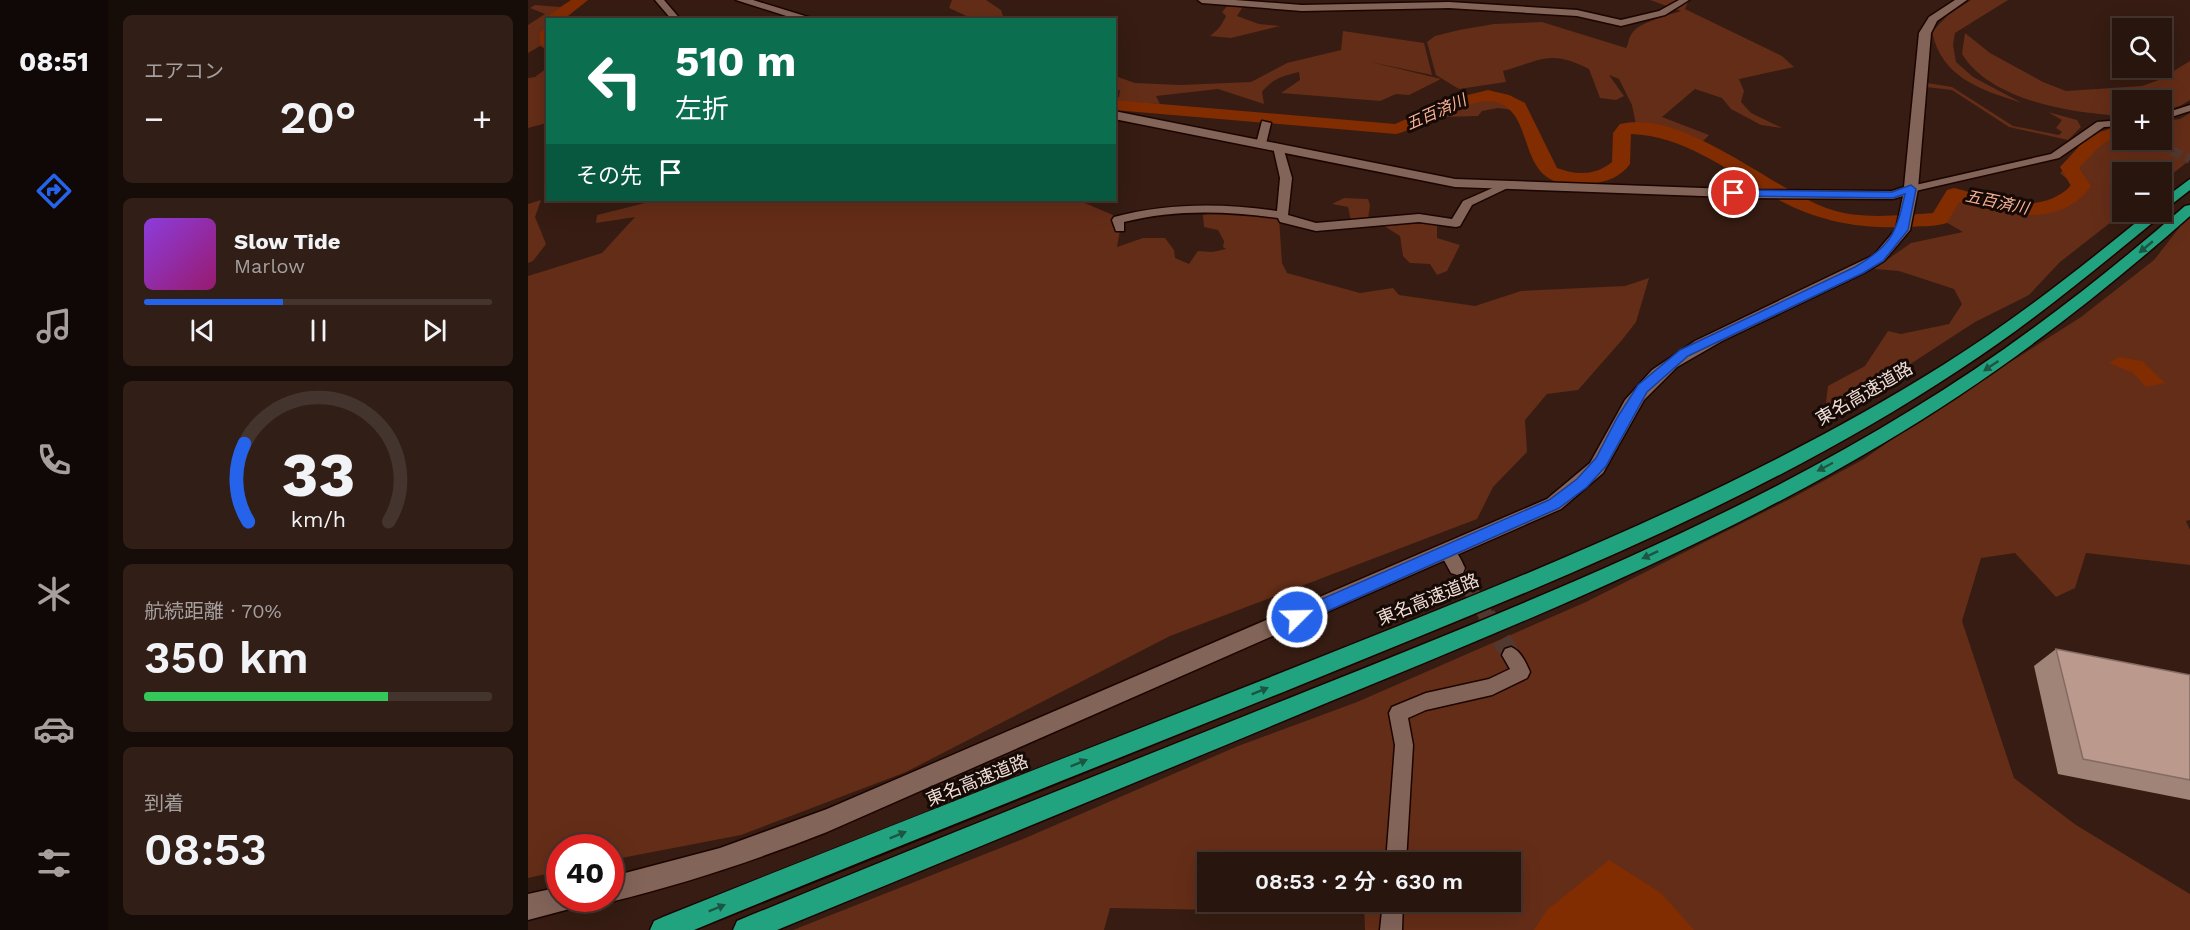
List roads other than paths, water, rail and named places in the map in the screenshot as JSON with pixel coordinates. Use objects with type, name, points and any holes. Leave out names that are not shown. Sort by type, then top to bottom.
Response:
[{"type":"highway","points":[[2172,198],[2190,183]]},
{"type":"highway","points":[[746,930],[1531,610],[1756,503],[1874,441],[2014,350],[2075,305],[2190,209]]},
{"type":"highway","name":"東名高速道路","points":[[663,930],[1516,588],[1667,521],[1771,470],[1925,384],[2056,295],[2145,222]]},
{"type":"street","points":[[660,0],[675,18]]},
{"type":"street","points":[[741,0],[806,18]]},
{"type":"street","points":[[1203,0],[1302,8],[1449,5],[1570,13],[1596,16],[1621,23],[1662,13],[1685,0]]},
{"type":"street","points":[[624,887],[661,879],[731,858],[907,786],[1452,561],[1554,504],[1582,483],[1601,462],[1615,433],[1643,389],[1684,353],[1859,270],[1879,258],[1903,230],[1911,189],[1925,33],[1933,19],[1962,0]]},
{"type":"street","points":[[1570,13],[1585,1]]},
{"type":"street","points":[[2172,114],[2190,108]]},
{"type":"street","points":[[1116,115],[1435,180],[1508,185],[1774,194],[1893,195],[2055,156],[2101,124],[2112,124]]},
{"type":"street","points":[[1261,144],[1266,123]]},
{"type":"street","points":[[1278,147],[1286,178],[1282,215]]},
{"type":"street","points":[[1120,228],[1118,220],[1153,210],[1251,210],[1282,215],[1284,219],[1316,227],[1419,218],[1456,223],[1467,203],[1508,185]]},
{"type":"street","points":[[1397,852],[1404,745],[1398,713],[1426,702],[1492,687],[1521,672],[1511,655]]},
{"type":"street","points":[[528,907],[546,903]]},
{"type":"street","points":[[1391,930],[1392,912]]},
{"type":"waterway","name":"五百済川","points":[[555,18],[581,0]]},
{"type":"waterway","name":"五百済川","points":[[1116,105],[1396,129],[1473,97],[1488,95],[1503,98],[1519,107],[1549,172],[1558,175],[1577,179],[1605,175],[1621,164],[1622,133],[1626,128],[1651,129],[1676,136],[1701,147],[1775,190],[1822,213],[1851,220],[1881,222],[1940,219],[1954,194],[2023,210],[2050,207],[2073,195],[2081,186],[2069,167],[2098,139],[2112,133]]},
{"type":"tunnel","points":[[2169,150],[2190,159]]},
{"type":"tunnel","points":[[1457,568],[1487,617]]},
{"type":"tunnel","points":[[1486,615],[1511,655]]}]
